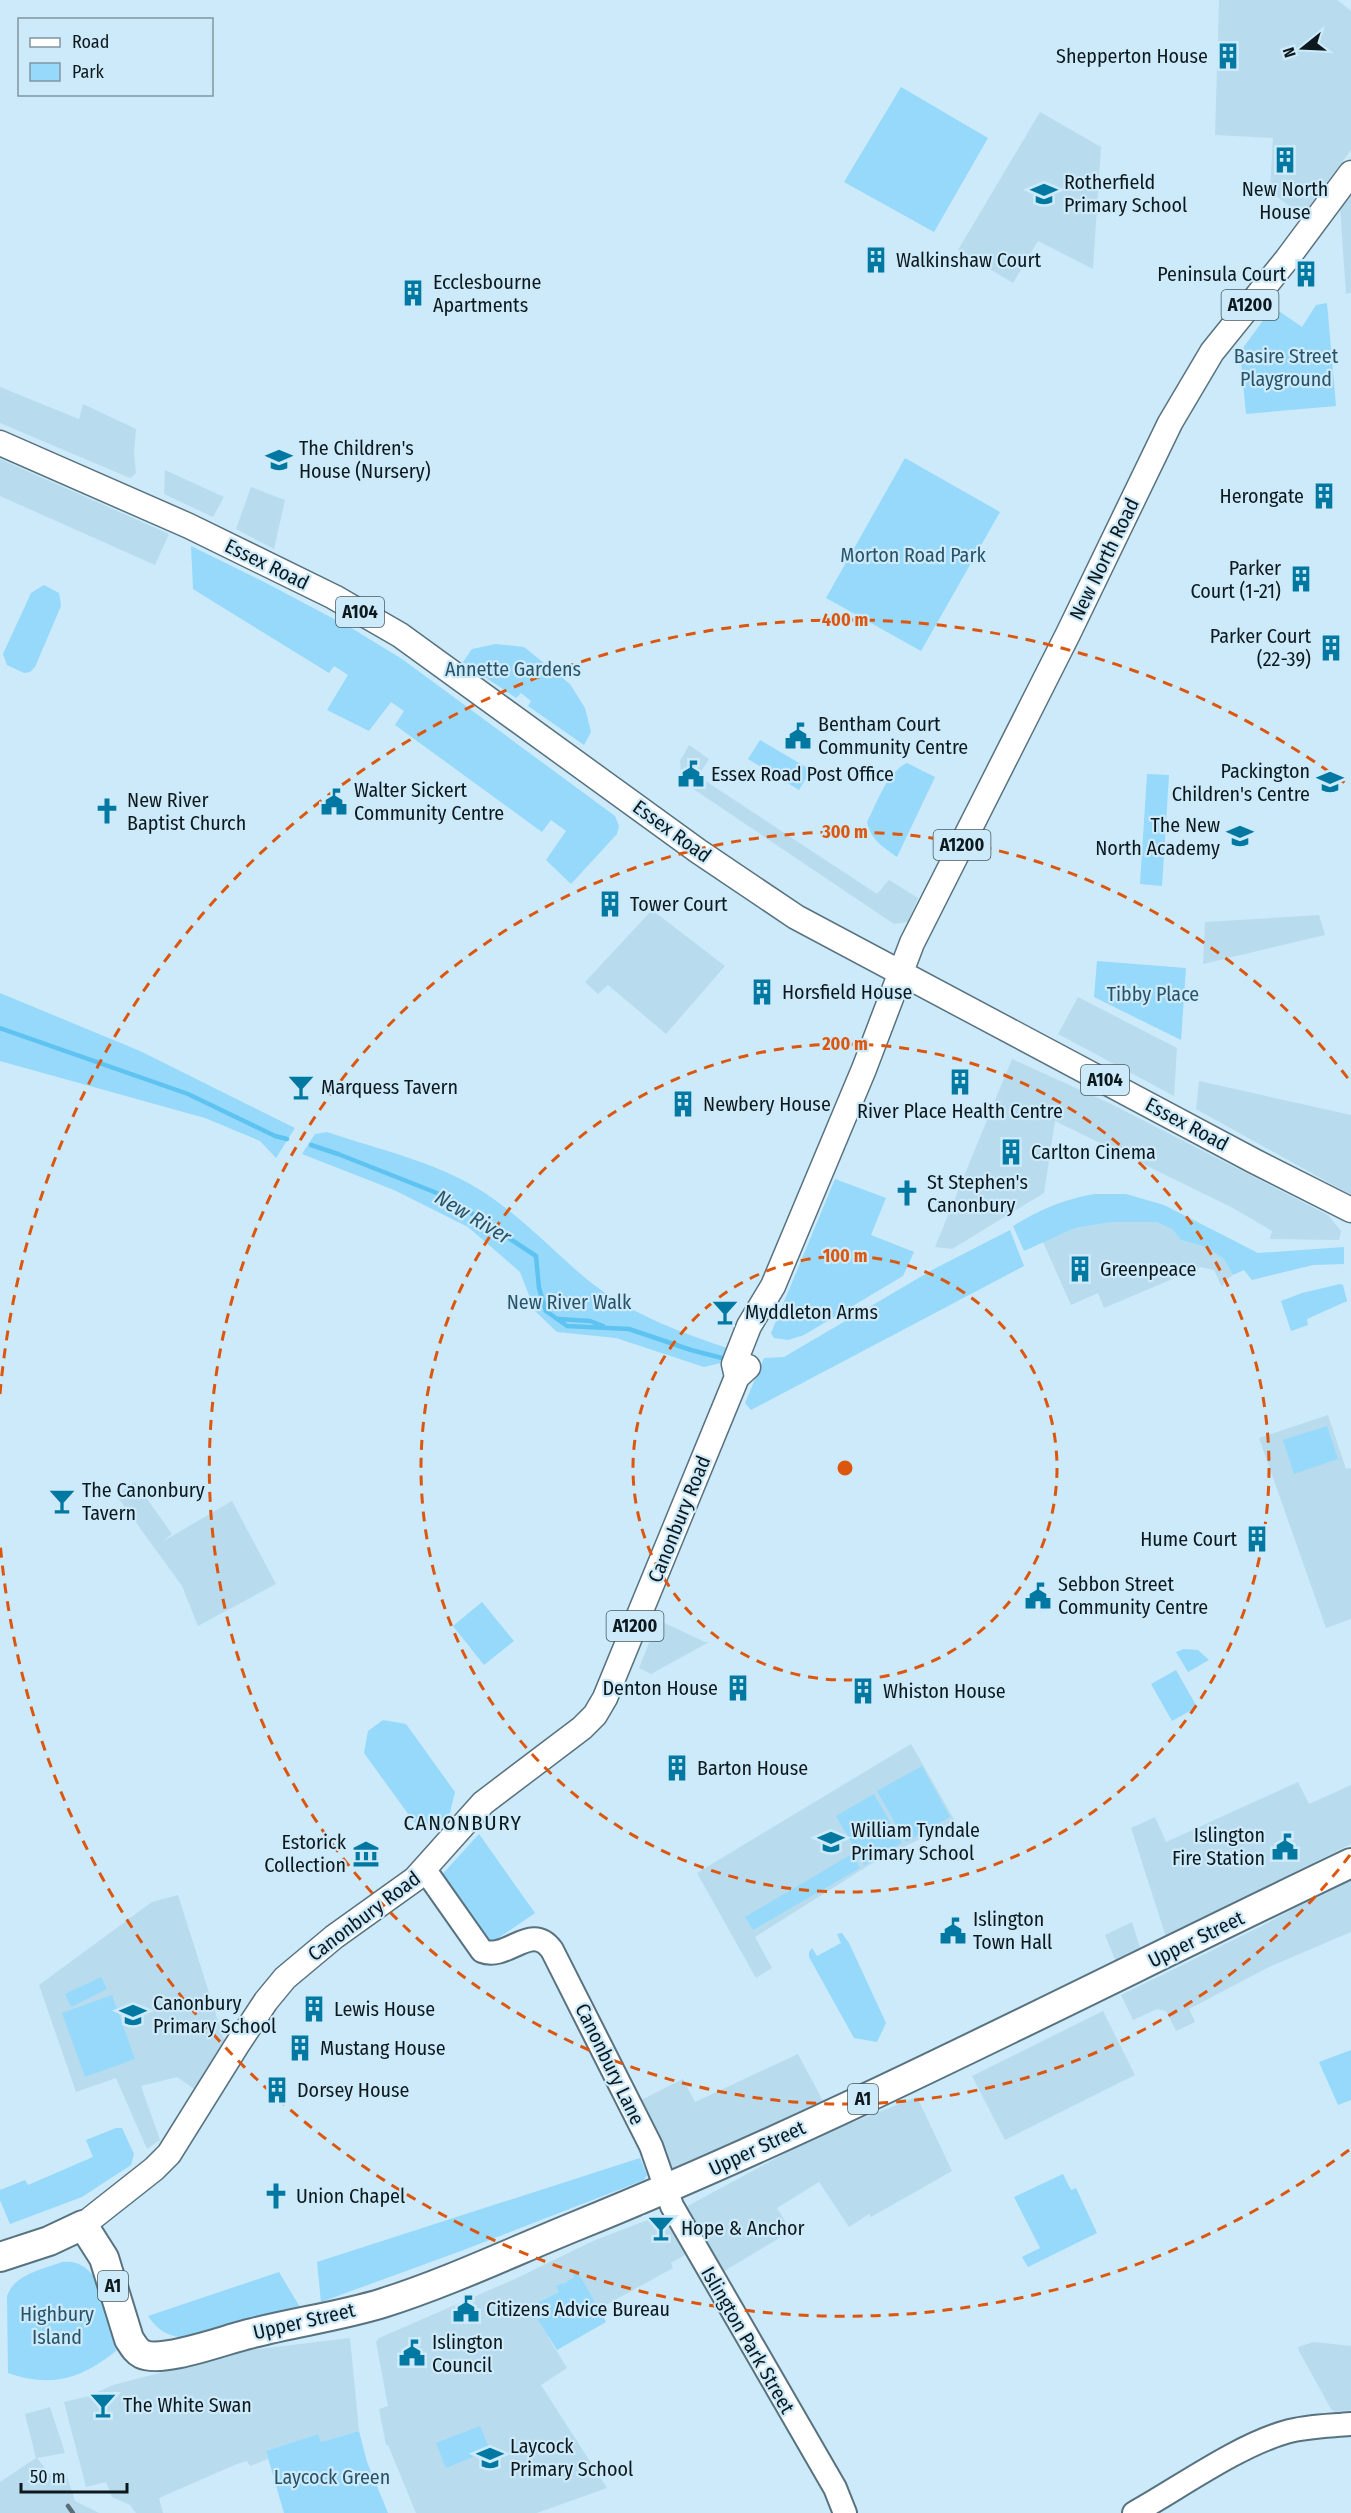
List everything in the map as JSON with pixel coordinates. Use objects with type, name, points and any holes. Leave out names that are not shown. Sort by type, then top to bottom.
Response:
[{"type":"highway","name":"Upper Street","points":[[83,2225],[101,2250],[128,2336],[137,2350],[148,2356],[165,2356],[251,2333],[379,2304],[432,2285],[665,2191],[1060,2007],[1351,1863]]},
{"type":"highway","points":[[4,2260],[83,2225]]},
{"type":"main road","name":"New North Road","points":[[901,972],[915,938],[1187,392],[1212,352],[1302,240],[1351,173]]},
{"type":"main road","name":"Essex Road","points":[[0,443],[189,526],[334,597],[400,635],[796,917],[1351,1210]]},
{"type":"main road","name":"Canonbury Road","points":[[83,2225],[154,2169],[169,2154],[237,2044],[266,2001],[285,1978],[329,1941],[425,1870],[483,1803],[582,1728],[599,1710],[737,1377],[747,1369],[769,1311],[773,1286],[864,1069],[901,972]]},
{"type":"street","name":"Canonbury Lane","points":[[425,1870],[482,1951],[496,1954],[528,1940],[545,1943],[552,1950],[651,2146],[665,2191]]},
{"type":"street","name":"Islington Park Street","points":[[665,2191],[700,2257],[836,2488],[845,2513]]},
{"type":"street","points":[[1134,2513],[1237,2454],[1270,2438],[1308,2428],[1351,2424]]},
{"type":"street","name":"Islington Park Street","points":[[836,2488],[848,2497],[858,2513]]},
{"type":"shaded area","points":[[1219,0],[1337,0],[1351,11],[1351,150],[1302,216],[1270,191],[1273,138],[1215,135]]},
{"type":"shaded area","name":"Rotherfield Primary School","points":[[1040,112],[1101,147],[1093,269],[1038,241],[1013,283],[958,250]]},
{"type":"shaded area","points":[[1351,191],[1351,293],[1346,294],[1340,206]]},
{"type":"shaded area","points":[[0,387],[79,419],[83,404],[136,429],[134,453],[136,473],[130,478],[0,423]]},
{"type":"shaded area","points":[[0,459],[169,534],[155,565],[0,496]]},
{"type":"shaded area","points":[[165,470],[224,497],[213,517],[164,494]]},
{"type":"shaded area","points":[[251,487],[285,500],[274,549],[236,529]]},
{"type":"shaded area","points":[[689,745],[709,759],[698,776],[877,894],[889,880],[918,898],[908,922],[894,924],[686,784],[681,776],[680,761]]},
{"type":"shaded area","points":[[652,910],[725,966],[666,1034],[608,985],[598,994],[585,982]]},
{"type":"shaded area","points":[[1319,915],[1325,935],[1203,964],[1205,922]]},
{"type":"shaded area","points":[[1078,997],[1177,1048],[1174,1096],[1058,1034]]},
{"type":"shaded area","points":[[1012,1059],[1111,1104],[1328,1215],[1341,1231],[1339,1240],[1270,1239],[1272,1231],[1233,1208],[1055,1121],[1044,1193],[952,1249],[935,1247]]},
{"type":"shaded area","points":[[1199,1081],[1351,1115],[1351,1195],[1196,1109]]},
{"type":"shaded area","points":[[1112,1222],[1156,1222],[1172,1229],[1181,1240],[1206,1247],[1224,1259],[1233,1275],[1225,1281],[1222,1287],[1214,1270],[1201,1267],[1104,1308],[1098,1293],[1071,1305],[1043,1242],[1075,1228]]},
{"type":"shaded area","points":[[1328,1415],[1346,1469],[1351,1468],[1351,1619],[1326,1628],[1259,1438]]},
{"type":"shaded area","points":[[135,1482],[172,1534],[162,1542],[232,1501],[276,1584],[198,1626],[182,1586],[116,1495]]},
{"type":"shaded area","points":[[658,1620],[709,1642],[651,1674],[639,1668]]},
{"type":"shaded area","name":"William Tyndale Primary School","points":[[911,1744],[955,1821],[871,1864],[755,1937],[772,1968],[756,1978],[697,1873]]},
{"type":"shaded area","points":[[1298,1782],[1309,1804],[1351,1785],[1351,1844],[1166,1937],[1131,1828],[1155,1817],[1166,1842]]},
{"type":"shaded area","points":[[1351,1878],[1351,1932],[1269,1967],[1189,2009],[1195,2022],[1176,2031],[1166,2011],[1157,2009],[1133,2020],[1121,1995],[1258,1928]]},
{"type":"shaded area","name":"Canonbury Primary School","points":[[178,1895],[226,2046],[197,2091],[177,2077],[141,2086],[160,2140],[147,2149],[116,2078],[76,2092],[39,1985],[152,1902]]},
{"type":"shaded area","points":[[1132,1922],[1141,1951],[1116,1962],[1105,1935]]},
{"type":"shaded area","points":[[1103,2011],[1135,2075],[1005,2140],[972,2076]]},
{"type":"shaded area","points":[[798,2054],[824,2103],[674,2171],[641,2100],[683,2079],[695,2102]]},
{"type":"shaded area","points":[[917,2097],[952,2171],[871,2217],[869,2214],[849,2227],[819,2182],[777,2208],[791,2231],[721,2273],[684,2208],[815,2137]]},
{"type":"shaded area","points":[[663,2214],[685,2255],[671,2263],[673,2268],[548,2337],[567,2368],[541,2385],[607,2488],[537,2513],[416,2513],[388,2445],[386,2445],[379,2409],[388,2406],[376,2342],[379,2338],[515,2279],[593,2241]]},
{"type":"shaded area","points":[[350,2338],[359,2431],[321,2442],[318,2434],[266,2451],[268,2459],[250,2466],[247,2461],[237,2464],[159,2498],[163,2513],[136,2513],[130,2505],[112,2497],[106,2482],[86,2487],[64,2402],[89,2396],[113,2385],[249,2350]]},
{"type":"shaded area","points":[[1314,2342],[1351,2346],[1351,2410],[1335,2412],[1331,2409],[1299,2351],[1298,2347]]},
{"type":"shaded area","points":[[50,2407],[65,2453],[37,2458],[55,2481],[66,2473],[75,2501],[99,2513],[0,2513],[0,2482],[36,2458],[25,2414]]},
{"type":"green space","points":[[901,87],[988,138],[934,232],[844,182]]},
{"type":"green space","name":"Basire Street Playground","points":[[1327,303],[1336,406],[1246,414],[1240,352],[1273,307],[1302,327],[1316,305]]},
{"type":"green space","name":"Morton Road Park","points":[[905,458],[1000,512],[921,651],[826,598]]},
{"type":"green space","points":[[191,546],[353,629],[402,659],[615,816],[619,826],[617,834],[571,884],[546,860],[566,831],[551,820],[542,832],[395,725],[404,711],[391,702],[369,731],[327,710],[348,675],[334,666],[329,673],[193,589]]},
{"type":"green space","points":[[44,585],[59,593],[61,606],[35,667],[30,672],[24,673],[7,665],[3,654],[31,593]]},
{"type":"green space","name":"Annette Gardens","points":[[496,644],[524,647],[570,684],[585,708],[591,732],[584,745],[528,706],[531,701],[521,693],[516,698],[463,662],[472,649]]},
{"type":"green space","points":[[760,740],[811,770],[799,790],[748,759]]},
{"type":"green space","points":[[907,763],[935,777],[897,857],[875,838],[867,822],[888,781],[900,767]]},
{"type":"green space","points":[[1147,774],[1169,775],[1162,886],[1140,884]]},
{"type":"green space","name":"Tibby Place","points":[[1097,961],[1186,968],[1181,1040],[1094,997]]},
{"type":"green space","points":[[0,993],[140,1051],[295,1128],[276,1158],[260,1141],[205,1118],[0,1061]]},
{"type":"green space","name":"New River Walk","points":[[327,1132],[428,1165],[467,1182],[511,1212],[599,1289],[653,1320],[730,1349],[725,1362],[704,1367],[616,1338],[557,1332],[535,1311],[520,1272],[468,1227],[394,1190],[302,1154],[315,1134]]},
{"type":"green space","points":[[835,1179],[886,1198],[871,1235],[914,1252],[903,1276],[804,1335],[788,1340],[774,1338],[771,1333]]},
{"type":"green space","points":[[1095,1194],[1126,1194],[1164,1205],[1258,1253],[1344,1247],[1344,1264],[1313,1265],[1252,1280],[1244,1270],[1233,1275],[1224,1259],[1206,1247],[1181,1240],[1172,1229],[1156,1222],[1112,1222],[1075,1228],[1024,1251],[1013,1226],[1052,1206]]},
{"type":"green space","points":[[1010,1230],[1024,1266],[751,1410],[745,1403],[764,1358],[784,1357],[934,1269]]},
{"type":"green space","points":[[1343,1285],[1347,1301],[1307,1319],[1308,1325],[1291,1331],[1281,1301],[1302,1293]]},
{"type":"green space","points":[[1327,1426],[1338,1459],[1294,1474],[1283,1440]]},
{"type":"green space","points":[[482,1602],[514,1641],[484,1665],[453,1626]]},
{"type":"green space","points":[[1184,1649],[1198,1650],[1209,1660],[1188,1672],[1176,1652]]},
{"type":"green space","points":[[1176,1670],[1197,1707],[1172,1721],[1151,1684]]},
{"type":"green space","points":[[383,1720],[406,1724],[455,1792],[450,1813],[435,1825],[414,1822],[364,1753],[368,1731]]},
{"type":"green space","points":[[922,1766],[950,1817],[906,1842],[877,1791]]},
{"type":"green space","points":[[874,1794],[902,1843],[864,1865],[836,1816]]},
{"type":"green space","points":[[479,1834],[535,1913],[488,1945],[439,1878]]},
{"type":"green space","points":[[852,1854],[860,1868],[753,1930],[745,1917]]},
{"type":"green space","points":[[842,1933],[849,1943],[886,2023],[877,2042],[854,2038],[809,1957],[812,1948],[817,1956],[841,1943],[837,1934]]},
{"type":"green space","points":[[101,1977],[107,1989],[71,2007],[65,1994]]},
{"type":"green space","points":[[112,1995],[135,2059],[85,2077],[62,2013]]},
{"type":"green space","points":[[1351,2050],[1351,2100],[1338,2105],[1319,2062]]},
{"type":"green space","points":[[116,2128],[122,2128],[134,2154],[131,2165],[82,2197],[10,2224],[0,2200],[0,2190],[25,2180],[28,2185],[93,2157],[86,2140]]},
{"type":"green space","points":[[640,2158],[647,2175],[644,2180],[321,2302],[317,2262]]},
{"type":"green space","points":[[1063,2174],[1071,2190],[1076,2188],[1097,2233],[1028,2267],[1022,2257],[1040,2248],[1014,2197]]},
{"type":"green space","name":"Highbury Island","points":[[62,2262],[82,2265],[96,2279],[116,2351],[91,2368],[65,2378],[39,2380],[8,2373],[7,2296],[22,2278],[37,2270]]},
{"type":"green space","points":[[576,2269],[606,2322],[557,2350],[530,2307],[559,2292],[556,2286],[574,2277],[572,2271]]},
{"type":"green space","points":[[279,2272],[301,2309],[185,2338],[164,2332],[148,2316]]},
{"type":"green space","points":[[480,2426],[490,2450],[446,2468],[436,2443]]},
{"type":"green space","name":"Laycock Green","points":[[359,2431],[367,2462],[388,2513],[284,2513],[266,2451],[318,2434],[321,2442]]},
{"type":"waterway","name":"New River","points":[[0,1028],[188,1094],[275,1136],[287,1139]]},
{"type":"waterway","name":"New River","points":[[311,1145],[447,1197],[536,1256],[539,1288],[546,1311],[567,1326],[629,1329],[726,1359]]},
{"type":"waterway","name":"New River","points":[[558,1319],[590,1321],[603,1326]]},
{"type":"railway","points":[[68,2506],[73,2513]]},
{"type":"place","name":"Shepperton House","points":[[1228,56]]},
{"type":"place","name":"New North House","points":[[1285,160]]},
{"type":"place","name":"Rotherfield Primary School","points":[[1044,194]]},
{"type":"place","name":"Walkinshaw Court","points":[[876,260]]},
{"type":"place","name":"Peninsula Court","points":[[1306,274]]},
{"type":"place","name":"Ecclesbourne Apartments","points":[[413,293]]},
{"type":"place","name":"The Children's House (Nursery)","points":[[279,460]]},
{"type":"place","name":"Herongate","points":[[1324,496]]},
{"type":"place","name":"Parker Court (1-21)","points":[[1301,579]]},
{"type":"place","name":"Parker Court (22-39)","points":[[1331,648]]},
{"type":"place","name":"Bentham Court Community Centre","points":[[798,736]]},
{"type":"place","name":"Essex Road Post Office","points":[[691,774]]},
{"type":"place","name":"Packington Children's Centre","points":[[1330,782]]},
{"type":"place","name":"Walter Sickert Community Centre","points":[[334,802]]},
{"type":"place","name":"New River Baptist Church","points":[[107,811]]},
{"type":"place","name":"The New North Academy","points":[[1240,836]]},
{"type":"place","name":"Tower Court","points":[[610,904]]},
{"type":"place","name":"Horsfield House","points":[[762,992]]},
{"type":"place","name":"River Place Health Centre","points":[[960,1082]]},
{"type":"place","name":"Marquess Tavern","points":[[301,1087]]},
{"type":"place","name":"Newbery House","points":[[683,1104]]},
{"type":"place","name":"Carlton Cinema","points":[[1011,1152]]},
{"type":"place","name":"St Stephen's Canonbury","points":[[907,1193]]},
{"type":"place","name":"Greenpeace","points":[[1080,1269]]},
{"type":"place","name":"Myddleton Arms","points":[[725,1312]]},
{"type":"place","name":"The Canonbury Tavern","points":[[62,1501]]},
{"type":"place","name":"Hume Court","points":[[1257,1539]]},
{"type":"place","name":"Sebbon Street Community Centre","points":[[1038,1596]]},
{"type":"place","name":"Denton House","points":[[738,1688]]},
{"type":"place","name":"Whiston House","points":[[863,1691]]},
{"type":"place","name":"Barton House","points":[[677,1768]]},
{"type":"place","name":"William Tyndale Primary School","points":[[831,1842]]},
{"type":"place","name":"Islington Fire Station","points":[[1285,1847]]},
{"type":"place","name":"Estorick Collection","points":[[366,1854]]},
{"type":"place","name":"Islington Town Hall","points":[[953,1931]]},
{"type":"place","name":"Lewis House","points":[[314,2009]]},
{"type":"place","name":"Canonbury Primary School","points":[[133,2015]]},
{"type":"place","name":"Mustang House","points":[[300,2048]]},
{"type":"place","name":"Dorsey House","points":[[277,2090]]},
{"type":"place","name":"Union Chapel","points":[[276,2196]]},
{"type":"place","name":"Hope & Anchor","points":[[661,2228]]},
{"type":"place","name":"Citizens Advice Bureau","points":[[466,2309]]},
{"type":"place","name":"Islington Council","points":[[412,2353]]},
{"type":"place","name":"The White Swan","points":[[103,2405]]},
{"type":"place","name":"Laycock Primary School","points":[[490,2458]]},
{"type":"district","name":"CANONBURY","points":[[463,1823]]}]
